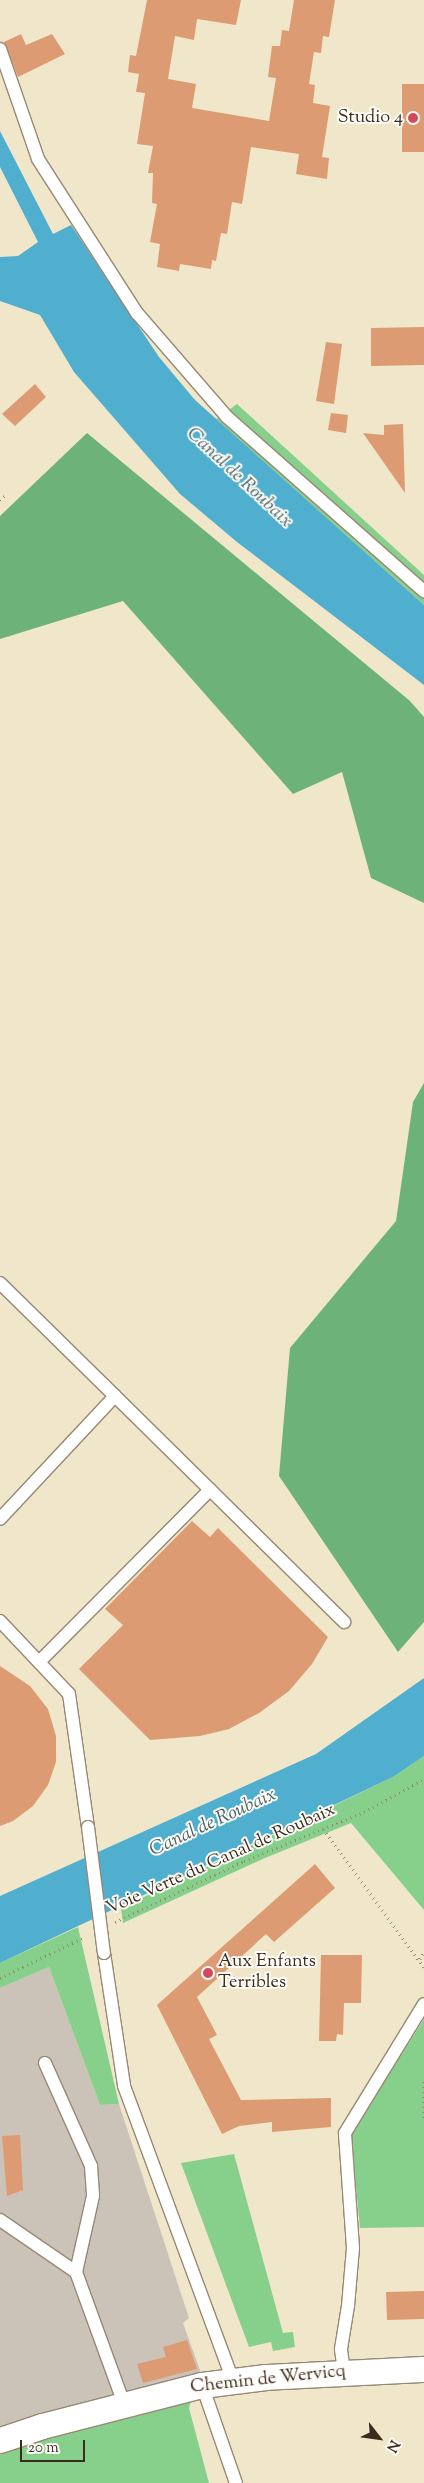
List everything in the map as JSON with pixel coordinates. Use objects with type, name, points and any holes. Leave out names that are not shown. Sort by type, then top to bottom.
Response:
[{"type":"street","name":"Chemin de Wervicq","points":[[0,2440],[124,2404],[202,2386],[233,2381],[344,2371],[424,2369]]},
{"type":"lane","points":[[0,50],[38,159],[137,313],[227,417],[424,591]]},
{"type":"lane","points":[[0,1283],[344,1622]]},
{"type":"lane","points":[[0,1519],[115,1396]]},
{"type":"lane","points":[[39,1662],[210,1490]]},
{"type":"lane","points":[[0,1621],[69,1694],[124,2086],[233,2381]]},
{"type":"lane","points":[[344,2371],[340,2348],[348,2306],[352,2248],[345,2133],[424,2004]]},
{"type":"lane","points":[[45,2063],[92,2166],[93,2196],[76,2272],[124,2404]]},
{"type":"lane","points":[[0,2220],[76,2272]]},
{"type":"lane","points":[[202,2386],[236,2483]]},
{"type":"path","points":[[0,500],[7,494]]},
{"type":"path","name":"Voie Verte du Canal de Roubaix","points":[[107,1926],[244,1860],[372,1808],[424,1778]]},
{"type":"path","points":[[323,1829],[424,1967]]},
{"type":"path","name":"Voie Verte du Canal de Roubaix","points":[[0,1978],[90,1934]]},
{"type":"path","points":[[420,1959],[424,1951]]},
{"type":"path","points":[[424,2081],[424,2120]]},
{"type":"shaded area","points":[[49,1967],[100,2105],[119,2104],[189,2318],[183,2323],[201,2373],[0,2428],[0,1988]]},
{"type":"green space","points":[[237,404],[424,575],[424,605],[216,419]]},
{"type":"green space","points":[[87,433],[410,701],[424,717],[424,903],[371,878],[342,772],[293,794],[123,601],[0,639],[0,516]]},
{"type":"green space","points":[[424,1083],[424,1622],[398,1652],[279,1476],[290,1348],[396,1221],[413,1102]]},
{"type":"green space","points":[[424,1756],[424,1910],[351,1823],[265,1858],[123,1923],[121,1908],[393,1777]]},
{"type":"green space","points":[[78,1927],[119,2104],[100,2105],[49,1967],[0,1988],[0,1963]]},
{"type":"green space","points":[[424,2019],[424,2227],[360,2228],[351,2135]]},
{"type":"green space","points":[[234,2154],[283,2333],[293,2332],[295,2347],[273,2351],[271,2342],[249,2347],[181,2163]]},
{"type":"green space","points":[[198,2374],[189,2408],[209,2483],[0,2483],[0,2428]]},
{"type":"water","name":"Canal de Roubaix","points":[[0,131],[53,234],[71,225],[159,357],[195,400],[424,605],[424,685],[237,542],[180,494],[74,372],[40,315],[0,301],[0,257],[18,256],[38,242],[0,167]]},
{"type":"water","name":"Canal de Roubaix","points":[[424,1678],[424,1756],[393,1777],[0,1963],[0,1896],[316,1754]]},
{"type":"building","points":[[147,0],[241,0],[236,25],[197,19],[194,40],[175,36],[168,79],[196,84],[192,108],[269,121],[276,78],[268,77],[272,46],[280,46],[282,30],[289,31],[294,0],[335,0],[329,37],[323,36],[321,53],[314,52],[309,84],[315,85],[313,103],[330,106],[322,157],[329,158],[327,179],[296,174],[299,154],[251,147],[242,204],[232,202],[227,234],[221,233],[216,261],[212,260],[211,269],[180,264],[179,271],[157,267],[160,244],[150,242],[157,204],[152,203],[153,173],[148,173],[153,146],[137,144],[145,93],[136,92],[139,74],[128,72],[130,55],[136,56]]},
{"type":"building","points":[[21,34],[26,45],[52,34],[65,54],[18,77],[4,42]]},
{"type":"building","name":"Studio 4","points":[[402,84],[424,84],[424,152],[402,152]]},
{"type":"building","points":[[424,327],[424,365],[371,366],[371,328]]},
{"type":"building","points":[[326,342],[342,344],[334,404],[316,401]]},
{"type":"building","points":[[35,384],[46,397],[15,426],[2,414]]},
{"type":"building","points":[[331,413],[348,415],[346,433],[328,430]]},
{"type":"building","points":[[403,424],[405,493],[363,433],[384,435],[384,425]]},
{"type":"building","points":[[192,1521],[210,1537],[218,1528],[328,1637],[312,1664],[289,1691],[259,1713],[229,1729],[200,1736],[150,1740],[79,1669],[123,1625],[105,1609]]},
{"type":"building","points":[[0,1666],[30,1686],[48,1709],[56,1736],[56,1762],[48,1785],[33,1806],[13,1821],[0,1826]]},
{"type":"building","name":"Aux Enfants Terribles","points":[[315,1864],[335,1888],[274,1942],[266,1934],[197,1997],[217,2035],[209,2039],[241,2100],[331,2098],[331,2127],[272,2132],[272,2122],[239,2126],[222,2134],[157,2005]]},
{"type":"building","points":[[321,1955],[362,1955],[361,2003],[344,2003],[343,2035],[337,2034],[336,2041],[319,2041]]},
{"type":"building","points":[[20,2135],[23,2190],[7,2196],[2,2136]]},
{"type":"building","points":[[424,2291],[424,2319],[387,2320],[386,2292]]},
{"type":"building","points":[[187,2340],[197,2369],[143,2383],[137,2364],[166,2357],[163,2347]]},
{"type":"place","name":"Studio 4","points":[[413,118]]},
{"type":"place","name":"Aux Enfants Terribles","points":[[208,1973]]}]
